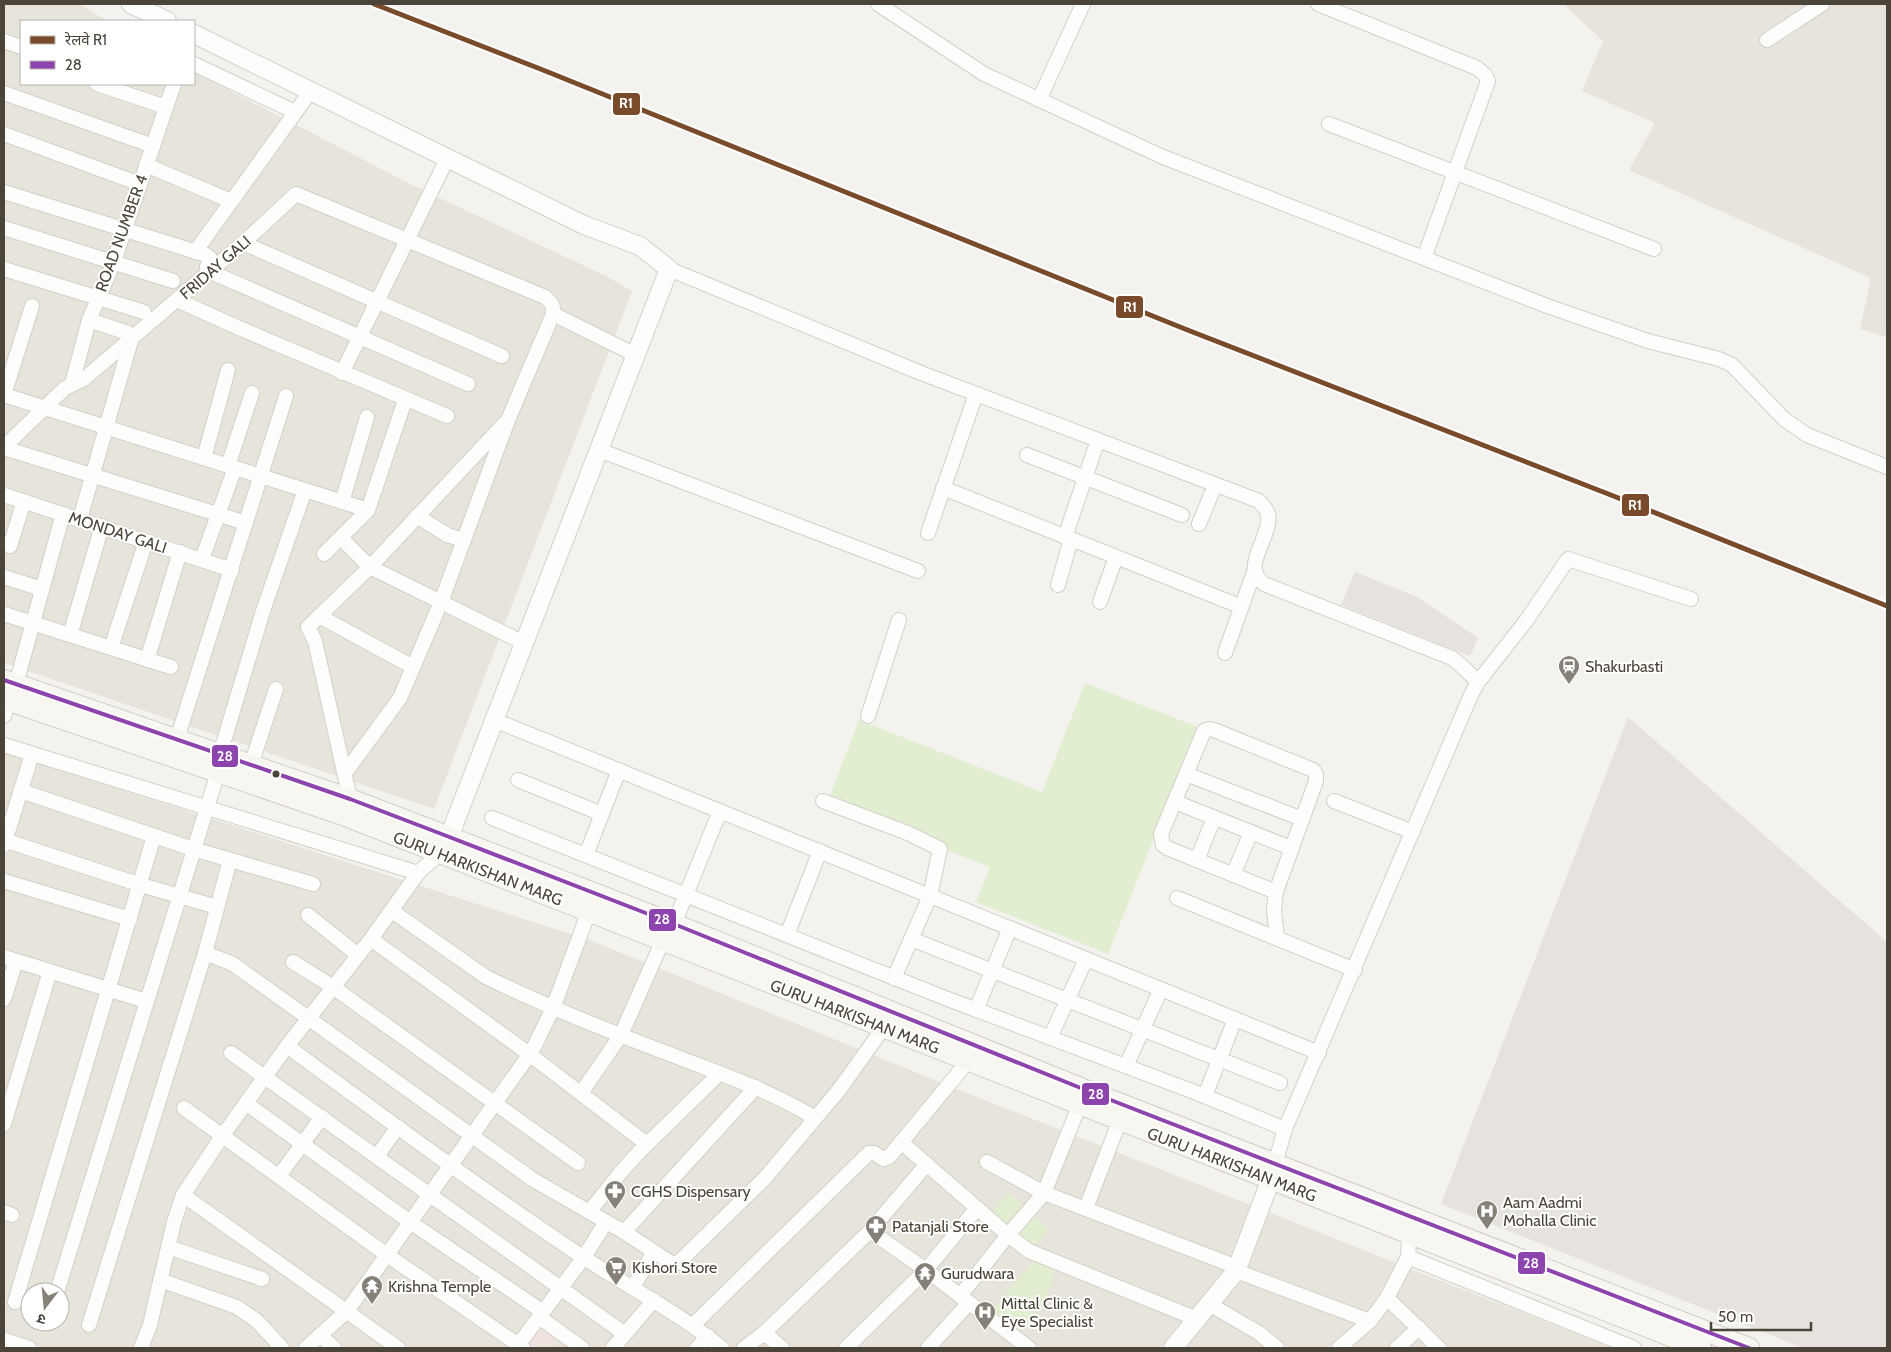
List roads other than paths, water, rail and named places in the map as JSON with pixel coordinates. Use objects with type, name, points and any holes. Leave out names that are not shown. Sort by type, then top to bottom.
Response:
[{"type":"main road","name":"GURU HARKISHAN MARG","points":[[7,696],[219,763],[343,815],[447,846],[1112,1100],[1273,1171],[1410,1224],[1749,1348]]},
{"type":"main road","name":"GURU HARKISHAN MARG","points":[[7,696],[177,739],[219,763],[251,765],[350,799],[589,911],[668,932],[884,1027],[1120,1120],[1273,1171]]},
{"type":"main road","name":"GURU HARKISHAN MARG","points":[[1410,1224],[1701,1348]]},
{"type":"street","points":[[132,4],[165,20]]},
{"type":"street","points":[[878,4],[984,74],[1163,157],[1550,307],[1648,341],[1719,359],[1732,365],[1784,419],[1807,434],[1887,467]]},
{"type":"street","points":[[1039,100],[1083,4]]},
{"type":"street","points":[[1318,4],[1477,68],[1485,75],[1488,81],[1424,258]]},
{"type":"street","points":[[1767,40],[1822,4]]},
{"type":"street","points":[[195,34],[447,159],[584,224],[640,246],[669,269],[921,373],[1259,501],[1268,514],[1268,522],[1254,572],[1225,653]]},
{"type":"street","points":[[4,41],[20,47]]},
{"type":"street","points":[[195,64],[295,112]]},
{"type":"street","points":[[100,85],[166,107]]},
{"type":"street","name":"ROAD NUMBER 4","points":[[72,384],[88,320],[113,264],[174,85]]},
{"type":"street","points":[[195,252],[310,92]]},
{"type":"street","points":[[4,93],[153,146]]},
{"type":"street","points":[[1329,124],[1456,171],[1654,250]]},
{"type":"street","points":[[4,134],[140,184]]},
{"type":"street","points":[[342,373],[447,159]]},
{"type":"street","points":[[146,164],[231,201]]},
{"type":"street","points":[[4,192],[208,256],[210,260],[207,267],[211,271],[468,384]]},
{"type":"street","name":"FRIDAY GALI","points":[[4,448],[65,388],[84,379],[211,271],[296,194],[407,240]]},
{"type":"street","points":[[4,228],[113,264],[173,281]]},
{"type":"street","points":[[345,773],[400,698],[441,602],[508,420],[553,314],[554,307],[546,297],[407,240]]},
{"type":"street","points":[[243,243],[502,356]]},
{"type":"street","points":[[141,1348],[150,1325],[174,1222],[183,1195],[264,1076],[371,939],[418,873],[447,846],[669,269]]},
{"type":"street","points":[[4,270],[144,312]]},
{"type":"street","points":[[177,300],[342,373],[447,416]]},
{"type":"street","points":[[32,306],[4,395],[368,510]]},
{"type":"street","points":[[553,314],[636,355]]},
{"type":"street","points":[[80,519],[132,337],[128,333],[88,320]]},
{"type":"street","points":[[204,458],[228,370]]},
{"type":"street","points":[[202,559],[218,514],[252,392]]},
{"type":"street","points":[[928,532],[976,394]]},
{"type":"street","points":[[177,739],[286,396]]},
{"type":"street","points":[[324,554],[368,510],[405,400]]},
{"type":"street","points":[[342,502],[367,417]]},
{"type":"street","points":[[350,799],[315,641],[308,627],[370,566],[508,420]]},
{"type":"street","points":[[1058,585],[1068,538],[1085,477],[1098,440]]},
{"type":"street","points":[[4,448],[246,523]]},
{"type":"street","points":[[599,450],[918,571]]},
{"type":"street","points":[[1027,455],[1182,515]]},
{"type":"street","points":[[1200,524],[1215,485]]},
{"type":"street","points":[[943,488],[1242,607]]},
{"type":"street","points":[[60,1282],[193,849],[263,611],[306,490]]},
{"type":"street","name":"MONDAY GALI","points":[[4,495],[146,540],[232,570]]},
{"type":"street","points":[[10,546],[24,501]]},
{"type":"street","points":[[7,696],[33,624],[63,514]]},
{"type":"street","points":[[418,516],[447,536],[464,540]]},
{"type":"street","points":[[70,635],[102,526]]},
{"type":"street","points":[[341,538],[370,566],[524,643]]},
{"type":"street","points":[[111,648],[146,540]]},
{"type":"street","points":[[147,660],[180,552]]},
{"type":"street","points":[[1100,602],[1116,557]]},
{"type":"street","points":[[1173,1348],[1236,1269],[1273,1171],[1285,1130],[1478,682],[1526,621],[1568,559],[1691,599]]},
{"type":"street","points":[[1254,572],[1256,579],[1264,584],[1452,658],[1478,682]]},
{"type":"street","points":[[4,577],[42,589]]},
{"type":"street","points":[[4,614],[171,667]]},
{"type":"street","points":[[319,616],[413,667]]},
{"type":"street","points":[[868,716],[899,620]]},
{"type":"street","points":[[251,765],[276,689]]},
{"type":"street","points":[[494,720],[1319,1053]]},
{"type":"street","points":[[1276,892],[1163,845],[1161,834],[1204,731],[1214,730],[1313,770],[1316,774],[1316,781],[1276,892],[1274,910],[1277,938]]},
{"type":"street","points":[[4,745],[418,873]]},
{"type":"street","points":[[32,754],[4,842],[178,897],[217,907]]},
{"type":"street","points":[[586,855],[619,770]]},
{"type":"street","points":[[1186,774],[1302,819]]},
{"type":"street","points":[[518,780],[602,814]]},
{"type":"street","points":[[21,791],[193,849],[313,884]]},
{"type":"street","points":[[823,801],[910,834],[940,849],[930,896],[894,978]]},
{"type":"street","points":[[1334,801],[1413,832]]},
{"type":"street","points":[[1175,802],[1291,848]]},
{"type":"street","points":[[581,1093],[622,1035],[668,932],[687,895],[720,811]]},
{"type":"street","points":[[492,818],[976,1010],[1205,1096],[1285,1130]]},
{"type":"street","points":[[1197,860],[1214,818]]},
{"type":"street","points":[[1233,875],[1251,832]]},
{"type":"street","points":[[15,1302],[107,989],[141,885],[154,836]]},
{"type":"street","points":[[787,935],[820,851]]},
{"type":"street","points":[[89,1325],[205,953],[230,860]]},
{"type":"street","points":[[4,882],[130,919]]},
{"type":"street","points":[[1177,898],[1355,970]]},
{"type":"street","points":[[392,911],[486,977],[553,1008],[778,1096],[815,1118]]},
{"type":"street","points":[[306,1348],[347,1311],[529,1054],[553,1008],[589,911]]},
{"type":"street","points":[[308,915],[358,955]]},
{"type":"street","points":[[976,1010],[1010,928]]},
{"type":"street","points":[[371,939],[529,1054],[647,1144]]},
{"type":"street","points":[[911,939],[1280,1083]]},
{"type":"street","points":[[205,953],[233,964],[532,1179],[624,1232],[673,1264],[680,1261],[765,1178],[839,1090],[884,1027]]},
{"type":"street","points":[[4,999],[10,959],[146,1000]]},
{"type":"street","points":[[1050,1038],[1086,959]]},
{"type":"street","points":[[293,962],[333,987],[578,1163]]},
{"type":"street","points":[[4,1124],[50,971]]},
{"type":"street","points":[[1126,1066],[1161,989]]},
{"type":"street","points":[[1205,1096],[1235,1019]]},
{"type":"street","points":[[287,1046],[398,1127],[584,1257],[654,1300],[708,1336],[722,1348]]},
{"type":"street","points":[[231,1053],[625,1334]]},
{"type":"street","points":[[693,1326],[869,1153],[872,1152],[880,1158],[886,1159],[969,1060]]},
{"type":"street","points":[[590,1212],[621,1172],[647,1144],[720,1073]]},
{"type":"street","points":[[624,1232],[756,1087]]},
{"type":"street","points":[[246,1103],[541,1315],[582,1348]]},
{"type":"street","points":[[928,1348],[965,1299],[1008,1235],[1044,1193],[1080,1104]]},
{"type":"street","points":[[184,1108],[387,1255],[519,1347],[584,1257],[606,1222]]},
{"type":"street","points":[[279,1176],[322,1118]]},
{"type":"street","points":[[1086,1208],[1120,1120]]},
{"type":"street","points":[[377,1156],[398,1127]]},
{"type":"street","points":[[901,1142],[1008,1235],[1034,1254],[1197,1319]]},
{"type":"street","points":[[988,1162],[1044,1193],[1370,1321]]},
{"type":"street","points":[[744,1348],[764,1333],[870,1231],[927,1164]]},
{"type":"street","points":[[183,1195],[398,1348]]},
{"type":"street","points":[[846,1348],[926,1270],[978,1208]]},
{"type":"street","points":[[1339,1348],[1370,1321],[1387,1298],[1408,1256],[1410,1224]]},
{"type":"street","points":[[870,1231],[965,1299],[1024,1347]]},
{"type":"street","points":[[168,1247],[262,1279]]},
{"type":"street","points":[[633,1287],[654,1252]]},
{"type":"street","points":[[1408,1256],[1634,1348]]},
{"type":"street","points":[[160,1280],[237,1307],[257,1320],[282,1348]]},
{"type":"street","points":[[1387,1298],[1439,1348]]},
{"type":"street","points":[[613,1348],[654,1300]]},
{"type":"street","points":[[1209,1304],[1259,1333],[1277,1348]]},
{"type":"street","points":[[1397,1348],[1419,1328]]},
{"type":"street","points":[[764,1333],[782,1348]]},
{"type":"street","points":[[320,1336],[334,1348]]},
{"type":"street","points":[[697,1348],[708,1336]]},
{"type":"street","points":[[4,1340],[29,1348]]},
{"type":"rail line","name":"R1","points":[[374,4],[543,70],[1185,329],[1616,497],[1887,606]]},
{"type":"place","name":"Shakurbasti","points":[[1569,685]]},
{"type":"place","name":"CGHS Dispensary","points":[[615,1210]]},
{"type":"place","name":"Aam Aadmi Mohalla Clinic","points":[[1487,1230]]},
{"type":"place","name":"Patanjali Store","points":[[876,1245]]},
{"type":"place","name":"Kishori Store","points":[[616,1286]]},
{"type":"place","name":"Gurudwara","points":[[925,1292]]},
{"type":"place","name":"Krishna Temple","points":[[372,1305]]},
{"type":"place","name":"Mittal Clinic & Eye Specialist","points":[[985,1331]]}]
